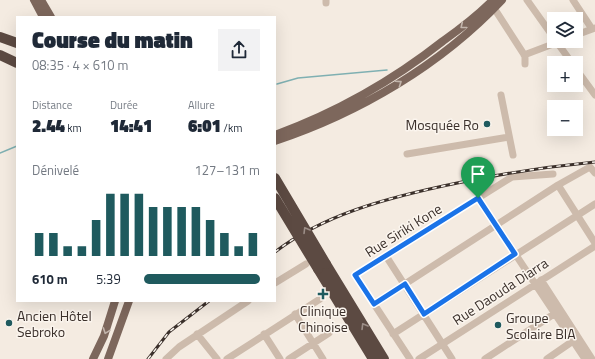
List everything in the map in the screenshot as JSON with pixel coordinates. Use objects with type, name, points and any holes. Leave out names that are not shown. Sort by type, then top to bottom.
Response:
[{"type":"highway","points":[[0,36],[16,42]]},
{"type":"highway","points":[[0,49],[16,55]]},
{"type":"highway","points":[[0,55],[16,63]]},
{"type":"highway","points":[[276,180],[372,359]]},
{"type":"highway","points":[[276,199],[384,359]]},
{"type":"main road","points":[[34,0],[42,16]]},
{"type":"main road","points":[[41,0],[50,16]]},
{"type":"main road","points":[[276,135],[333,110],[380,86],[493,4],[502,0]]},
{"type":"main road","points":[[276,141],[336,116],[395,85],[450,46],[493,4]]},
{"type":"main road","points":[[93,359],[104,336],[115,302]]},
{"type":"main road","points":[[108,359],[129,302]]},
{"type":"street","points":[[527,0],[547,27]]},
{"type":"street","points":[[573,0],[593,31],[583,33]]},
{"type":"street","points":[[493,4],[524,55],[526,59],[525,64]]},
{"type":"street","points":[[524,55],[547,45]]},
{"type":"street","points":[[583,79],[595,95]]},
{"type":"street","points":[[502,95],[513,155]]},
{"type":"street","points":[[407,154],[510,137]]},
{"type":"street","points":[[410,359],[374,304],[558,185],[590,167],[595,173]]},
{"type":"street","name":"Rue Siriki Kone","points":[[374,304],[355,275],[512,177],[553,174]]},
{"type":"street","points":[[558,185],[595,243]]},
{"type":"street","points":[[478,198],[495,226],[538,282],[592,359]]},
{"type":"street","points":[[393,334],[515,254],[595,204]]},
{"type":"street","name":"Rue Daouda Diarra","points":[[419,359],[595,246]]},
{"type":"street","points":[[386,256],[452,359]]},
{"type":"street","points":[[276,282],[306,264]]},
{"type":"street","points":[[538,282],[554,314],[585,359]]},
{"type":"street","points":[[227,359],[320,299]]},
{"type":"street","points":[[166,359],[179,346],[246,302]]},
{"type":"street","points":[[295,314],[324,359]]},
{"type":"street","points":[[485,359],[554,314]]},
{"type":"street","points":[[197,334],[216,359]]},
{"type":"street","points":[[264,334],[280,359]]},
{"type":"street","points":[[289,359],[329,334]]},
{"type":"street","points":[[547,359],[573,341]]},
{"type":"waterway","points":[[277,84],[298,78],[387,70]]},
{"type":"waterway","points":[[0,153],[16,146]]},
{"type":"railway","points":[[276,251],[313,228],[334,218],[377,203],[443,186],[500,175],[595,162]]},
{"type":"railway","points":[[148,359],[169,332],[208,302]]},
{"type":"place","name":"Mosquée Ro","points":[[487,124]]},
{"type":"place","name":"Clinique Chinoise","points":[[323,294]]},
{"type":"place","name":"Ancien Hôtel Sebroko","points":[[9,323]]},
{"type":"place","name":"Groupe Scolaire BIA","points":[[498,325]]},
{"type":"route","points":[[478,198],[495,226],[515,254],[424,314],[405,284],[374,304],[355,275],[478,198]]}]
